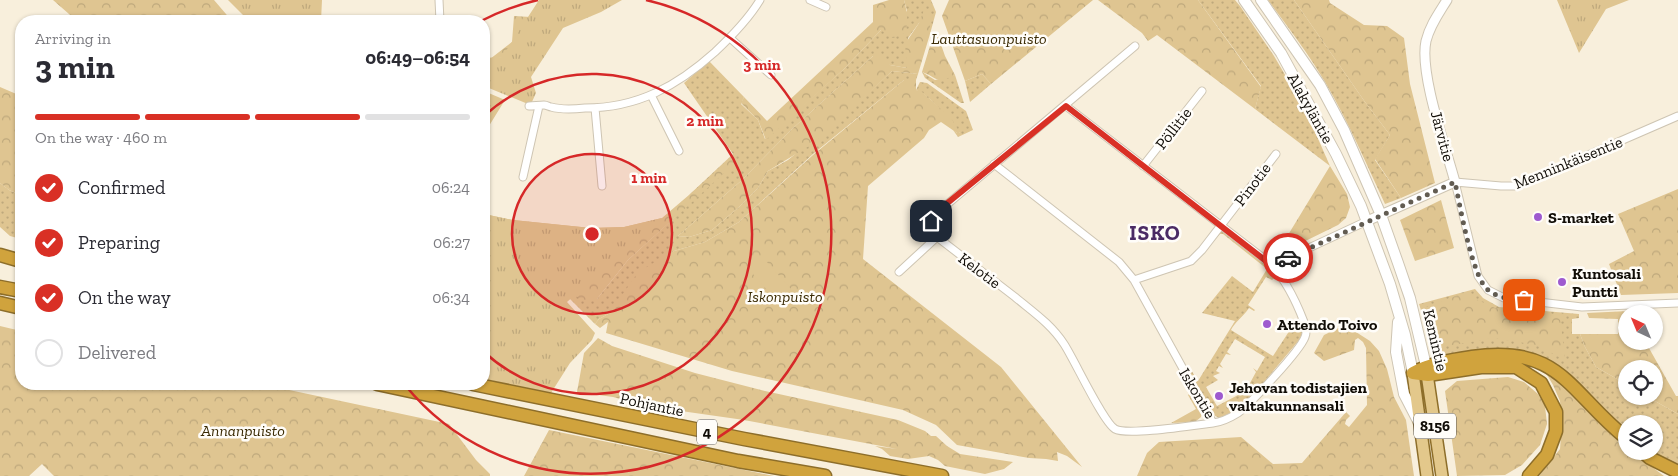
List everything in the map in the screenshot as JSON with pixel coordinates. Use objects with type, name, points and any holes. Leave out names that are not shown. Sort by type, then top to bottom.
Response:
[{"type":"highway","points":[[0,254],[15,259]]},
{"type":"highway","points":[[0,263],[15,267]]},
{"type":"highway","points":[[0,287],[15,290]]},
{"type":"highway","points":[[0,303],[15,307]]},
{"type":"highway","points":[[1413,373],[1499,354],[1535,360],[1558,373],[1618,430]]},
{"type":"highway","points":[[1427,370],[1516,367],[1541,384],[1556,412],[1556,432],[1547,455],[1529,476]]},
{"type":"highway","name":"Pohjantie","points":[[490,387],[744,439],[942,476]]},
{"type":"highway","name":"4","points":[[405,390],[738,461],[825,476]]},
{"type":"highway","points":[[1654,460],[1678,472]]},
{"type":"main road","name":"Alakyläntie","points":[[1244,0],[1281,53],[1336,154],[1367,221]]},
{"type":"main road","name":"Alakyläntie","points":[[1261,0],[1320,85],[1344,130],[1381,215]]},
{"type":"main road","name":"Kemintie","points":[[1381,215],[1410,298],[1427,370],[1442,476]]},
{"type":"main road","name":"Kemintie","points":[[1367,221],[1390,284],[1413,373],[1427,476]]},
{"type":"main road","points":[[1399,314],[1396,352],[1402,386],[1420,426]]},
{"type":"street","points":[[439,0],[440,15]]},
{"type":"street","points":[[529,106],[595,108],[629,102],[651,95],[670,86],[694,70],[730,38],[760,0]]},
{"type":"street","points":[[810,0],[826,7]]},
{"type":"street","name":"Järvitie","points":[[1367,221],[1455,182],[1430,90],[1424,54],[1431,25],[1447,0]]},
{"type":"street","points":[[730,38],[771,75]]},
{"type":"street","points":[[899,272],[937,237],[930,228],[932,217],[1135,46]]},
{"type":"street","name":"Pöllitie","points":[[1143,166],[1202,91]]},
{"type":"street","points":[[651,95],[679,151]]},
{"type":"street","points":[[523,177],[539,106]]},
{"type":"street","points":[[1066,106],[1275,268],[1283,260],[1367,221]]},
{"type":"street","points":[[595,108],[602,186]]},
{"type":"street","name":"Menninkäisentie","points":[[1455,182],[1517,186],[1678,116]]},
{"type":"street","name":"Pinotie","points":[[1134,280],[1191,261],[1221,226],[1276,154]]},
{"type":"street","name":"Iskontie","points":[[994,164],[1114,257],[1134,280],[1213,423],[1220,422],[1238,412],[1255,398],[1305,338],[1306,330],[1300,312],[1275,268]]},
{"type":"street","points":[[1455,182],[1477,273],[1488,290],[1504,298],[1582,307],[1678,303]]},
{"type":"street","name":"Kelotie","points":[[937,237],[998,283],[1053,329],[1113,428],[1143,431],[1213,423]]},
{"type":"green space","points":[[53,0],[214,0],[227,15],[70,15]]},
{"type":"green space","points":[[228,0],[322,0],[321,15],[243,15]]},
{"type":"green space","points":[[539,0],[622,0],[601,12],[563,28],[531,77],[536,93],[531,104],[490,88],[490,58],[502,57]]},
{"type":"green space","points":[[889,0],[904,0],[907,16],[905,33],[893,38],[881,30],[844,69],[766,140],[758,120],[741,103],[744,97],[767,121],[873,22],[873,5]]},
{"type":"green space","points":[[904,0],[931,0],[936,12],[930,34],[930,13],[919,23],[908,38],[907,68],[890,65],[873,56],[792,129],[742,180],[678,236],[689,237],[712,230],[758,188],[768,171],[788,160],[854,106],[892,71],[918,74],[916,80],[904,80],[813,154],[739,222],[705,242],[674,251],[610,313],[599,319],[595,324],[560,289],[490,251],[597,299],[628,260],[674,218],[693,193],[689,195],[733,154],[684,83],[709,61],[744,97],[741,104],[758,120],[765,139],[844,69],[881,30],[907,11]]},
{"type":"green space","name":"Lauttasuonpuisto","points":[[949,0],[1093,0],[991,84],[982,74],[965,81],[942,16]]},
{"type":"green space","points":[[1098,0],[1198,0],[1261,87],[1255,109],[1157,35],[1148,41],[1142,33]]},
{"type":"green space","points":[[1198,0],[1235,0],[1240,6],[1274,56],[1305,109],[1330,166],[1255,109],[1261,86]]},
{"type":"green space","points":[[1268,0],[1294,0],[1390,135],[1375,160],[1401,198],[1385,204],[1349,127],[1325,82],[1305,50]]},
{"type":"green space","points":[[1294,0],[1329,0],[1330,3],[1364,25],[1387,26],[1404,38],[1410,84],[1435,183],[1401,198],[1375,159],[1390,135]]},
{"type":"green space","points":[[1557,0],[1629,0],[1606,9],[1579,53]]},
{"type":"green space","points":[[924,10],[930,13],[930,34],[918,74],[892,71],[831,129],[809,146],[768,171],[758,188],[712,230],[689,237],[678,236],[742,180],[792,129],[873,56],[882,54],[890,65],[907,68],[905,44],[919,23]]},
{"type":"green space","points":[[514,16],[531,17],[517,54],[490,60],[512,42]]},
{"type":"green space","points":[[934,33],[937,33],[945,56],[955,75],[944,80],[937,80],[922,72]]},
{"type":"green space","points":[[922,72],[935,80],[955,75],[964,103],[961,103],[925,78]]},
{"type":"green space","points":[[982,74],[991,84],[970,102],[965,81]]},
{"type":"green space","name":"Iskonpuisto","points":[[904,80],[916,80],[916,90],[921,91],[951,118],[960,133],[957,133],[941,122],[929,130],[924,138],[868,186],[863,259],[1001,367],[1082,467],[1067,456],[1057,452],[1058,461],[1029,458],[957,445],[936,425],[903,410],[732,371],[606,333],[608,322],[600,328],[595,324],[599,319],[610,313],[638,272],[674,251],[705,242],[739,222],[813,155]]},
{"type":"green space","points":[[920,82],[927,83],[966,111],[973,130],[958,137],[953,130],[960,133],[940,109],[928,97],[916,90]]},
{"type":"green space","points":[[0,87],[15,93],[15,192],[0,183]]},
{"type":"green space","points":[[490,94],[505,100],[490,124]]},
{"type":"green space","points":[[730,160],[733,160],[734,164],[628,260],[597,299],[581,300],[490,219],[490,215],[513,220],[591,228],[624,227],[662,218]]},
{"type":"green space","points":[[1330,166],[1347,194],[1350,207],[1346,218],[1338,225],[1283,252],[1277,253]]},
{"type":"green space","points":[[0,183],[15,192],[15,237],[10,236],[0,227]]},
{"type":"green space","points":[[1678,189],[1678,293],[1621,295],[1609,264],[1634,251],[1618,214]]},
{"type":"green space","points":[[1441,200],[1454,248],[1415,261],[1400,220]]},
{"type":"green space","points":[[490,215],[513,220],[591,228],[624,227],[662,218],[567,302],[595,333],[592,340],[570,363],[551,393],[490,380]]},
{"type":"green space","points":[[1223,231],[1277,275],[1272,280],[1266,277],[1248,305],[1255,310],[1249,308],[1231,330],[1273,356],[1299,316],[1303,330],[1300,339],[1259,388],[1253,387],[1245,381],[1250,383],[1256,372],[1253,368],[1257,371],[1265,357],[1235,339],[1227,352],[1231,355],[1226,354],[1220,364],[1223,368],[1219,366],[1216,371],[1220,373],[1213,376],[1218,380],[1206,387],[1217,406],[1240,394],[1239,391],[1243,389],[1252,397],[1237,410],[1219,418],[1212,414],[1188,372],[1191,370],[1198,381],[1235,321],[1202,313],[1232,276],[1253,292],[1267,269],[1223,234],[1220,234],[1211,242],[1219,232]]},
{"type":"green space","points":[[766,261],[791,289],[777,301],[753,274]]},
{"type":"green space","points":[[1475,289],[1483,298],[1499,307],[1579,314],[1579,318],[1572,319],[1572,334],[1580,334],[1596,367],[1618,379],[1618,405],[1662,405],[1678,414],[1678,466],[1663,458],[1663,415],[1618,415],[1618,427],[1548,362],[1444,357],[1439,355],[1433,347],[1419,304]]},
{"type":"green space","points":[[1463,293],[1495,308],[1560,316],[1565,360],[1536,345],[1493,338],[1436,348],[1424,308]]},
{"type":"green space","points":[[1618,312],[1618,319],[1589,318],[1587,313]]},
{"type":"green space","points":[[1345,325],[1370,341],[1379,351],[1387,369],[1394,397],[1406,420],[1414,476],[1137,476],[1147,453],[1159,442],[1241,437],[1273,464],[1302,463],[1346,412],[1350,416],[1345,424],[1349,427],[1367,405],[1366,348],[1363,342],[1358,338],[1355,340],[1354,350],[1324,361],[1314,353],[1324,335]]},
{"type":"green space","name":"Annanpuisto","points":[[0,326],[15,330],[15,390],[289,390],[449,424],[476,460],[490,474],[490,476],[54,476],[42,464],[29,476],[0,476]]},
{"type":"green space","points":[[1580,334],[1618,334],[1618,350],[1650,350],[1656,360],[1618,360],[1618,379],[1596,367]]},
{"type":"green space","points":[[598,338],[612,346],[695,373],[765,391],[898,420],[925,431],[931,436],[936,436],[960,454],[1013,462],[1004,469],[985,474],[945,466],[929,456],[908,459],[890,456],[875,446],[897,449],[744,420],[646,406],[613,397],[577,392],[584,353]]},
{"type":"green space","points":[[1543,368],[1552,372],[1618,439],[1618,460],[1643,460],[1664,476],[1539,476],[1560,449],[1562,422],[1560,401]]},
{"type":"green space","points":[[1663,373],[1676,396],[1678,396],[1678,414],[1662,405]]},
{"type":"green space","points":[[1508,377],[1524,382],[1538,394],[1545,406],[1547,424],[1540,445],[1522,465],[1505,475],[1457,476],[1445,391],[1457,381]]},
{"type":"green space","points":[[1189,394],[1199,404],[1201,417],[1195,422],[1171,423],[1196,409]]},
{"type":"green space","points":[[549,430],[774,476],[524,476]]},
{"type":"way so far","points":[[1288,258],[1455,182],[1473,259],[1481,282],[1488,290],[1504,298],[1524,300]]},
{"type":"place","name":"S-market","points":[[1538,217]]},
{"type":"place","name":"Kuntosali Puntti","points":[[1562,282]]},
{"type":"place","name":"Attendo Toivo","points":[[1267,324]]},
{"type":"place","name":"Jehovan todistajien valtakunnansali","points":[[1219,396]]},
{"type":"district","name":"ISKO","points":[[1155,233]]},
{"type":"route","points":[[931,221],[934,214],[1066,106],[1275,268],[1288,258]]}]
